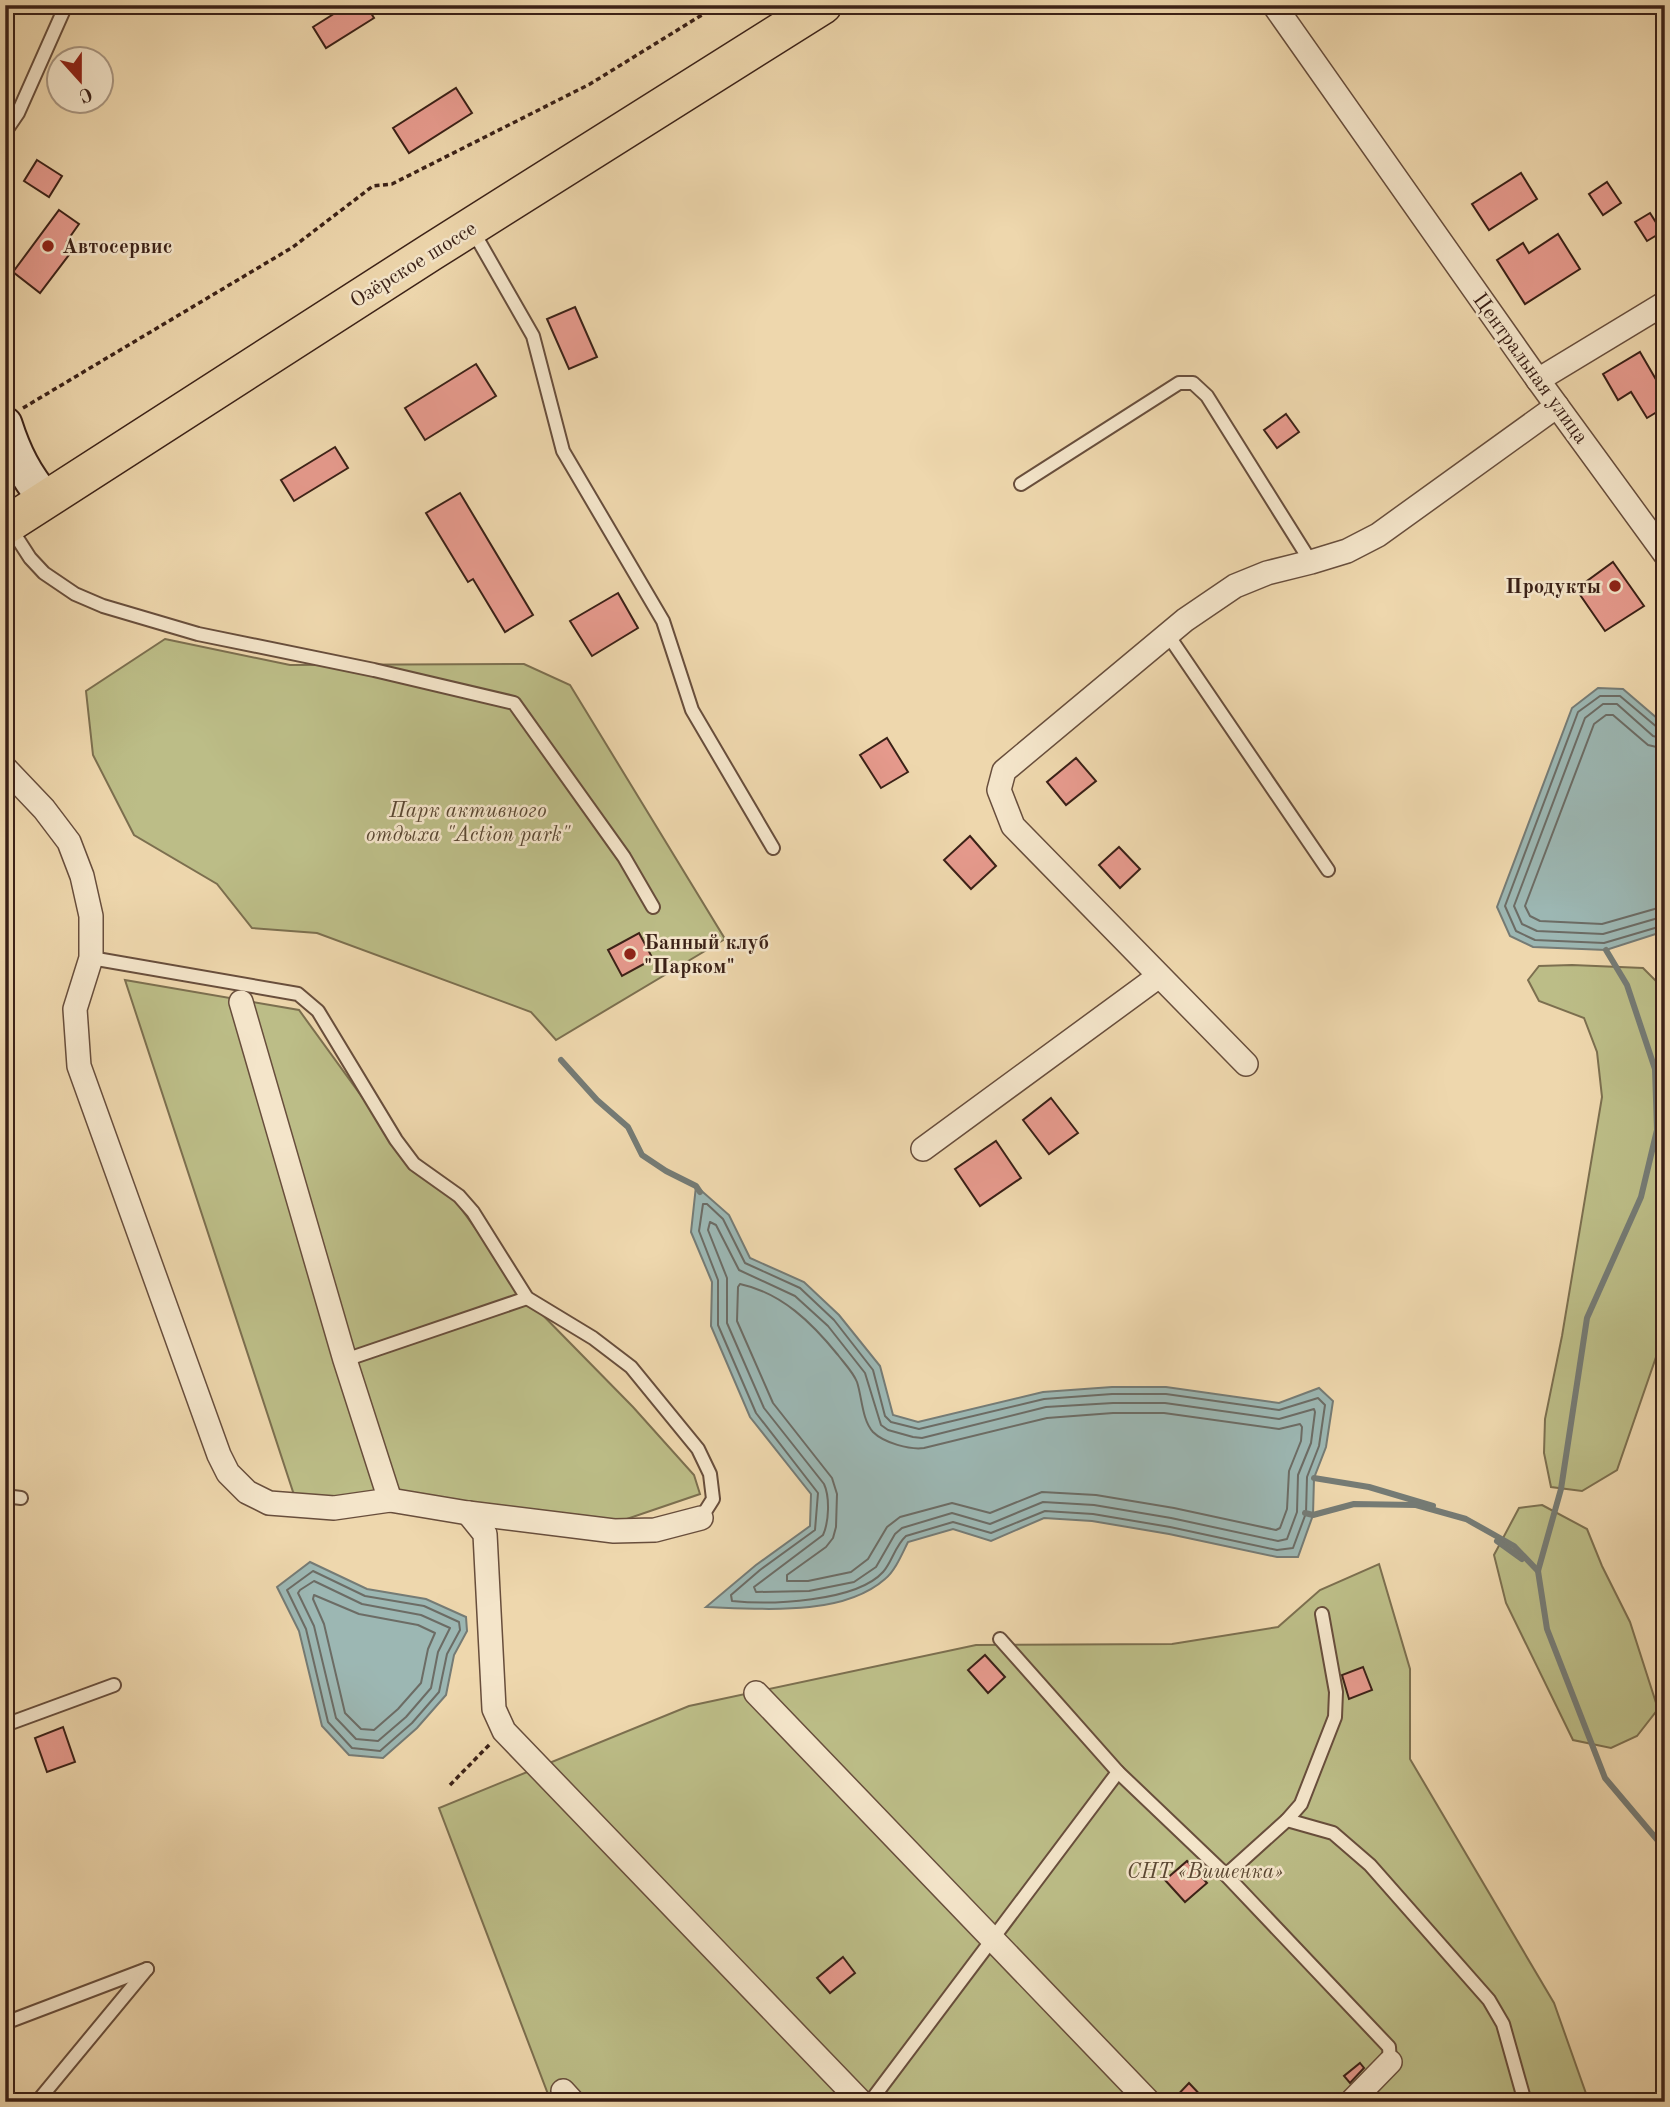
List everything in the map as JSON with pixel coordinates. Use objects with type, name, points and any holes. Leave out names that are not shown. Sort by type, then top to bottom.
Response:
[{"type":"main road","name":"Озёрское шоссе","points":[[6,525],[823,5]]},
{"type":"main road","points":[[11,418],[13,451],[45,499]]},
{"type":"street","name":"Центральная улица","points":[[1274,5],[1538,380],[1665,554]]},
{"type":"street","points":[[1538,380],[1665,303]]},
{"type":"street","points":[[1246,1064],[1013,826],[999,790],[1004,771],[1168,635],[1235,586],[1267,573],[1347,551],[1378,535],[1557,406]]},
{"type":"street","points":[[5,768],[44,809],[69,842],[82,877],[91,916],[91,958],[75,1009],[79,1066],[219,1455],[228,1473],[247,1492],[269,1503],[334,1508],[390,1500],[468,1513],[614,1531],[655,1530],[701,1518]]},
{"type":"street","points":[[923,1149],[1159,975]]},
{"type":"street","points":[[241,1002],[345,1360],[390,1500]]},
{"type":"street","points":[[468,1513],[485,1534],[494,1709],[504,1731],[861,2102]]},
{"type":"street","points":[[756,1693],[1149,2102]]},
{"type":"street","points":[[1351,2102],[1390,2062]]},
{"type":"lane","points":[[5,132],[18,113],[66,5]]},
{"type":"lane","points":[[471,227],[533,336],[563,451],[663,621],[692,710],[773,848]]},
{"type":"lane","points":[[1021,484],[1179,383],[1193,383],[1207,396],[1311,562]]},
{"type":"lane","points":[[6,525],[44,573],[75,594],[103,606],[198,634],[374,670],[514,703],[624,857],[653,907]]},
{"type":"lane","points":[[1168,635],[1328,870]]},
{"type":"lane","points":[[91,958],[298,994],[318,1011],[396,1140],[414,1164],[459,1196],[473,1212],[527,1298],[593,1338],[631,1367],[698,1449],[710,1474],[713,1499],[701,1518]]},
{"type":"lane","points":[[345,1360],[527,1298]]},
{"type":"lane","points":[[5,1496],[20,1498]]},
{"type":"lane","points":[[1226,1875],[1301,1804],[1335,1717],[1336,1692],[1322,1614]]},
{"type":"lane","points":[[1000,1639],[1118,1772],[1226,1875],[1389,2047],[1390,2062]]},
{"type":"lane","points":[[5,1725],[114,1685]]},
{"type":"lane","points":[[870,2102],[1118,1772]]},
{"type":"lane","points":[[1287,1820],[1332,1833],[1370,1865],[1489,2000],[1503,2025],[1525,2102]]},
{"type":"lane","points":[[5,2023],[147,1969],[37,2102]]},
{"type":"path","points":[[11,418],[293,247],[373,186],[392,184],[590,84],[718,5]]},
{"type":"path","points":[[450,1785],[504,1731]]},
{"type":"green space","name":"Парк активного отдыха \"Action park\"","points":[[165,639],[290,665],[524,664],[570,685],[725,939],[556,1040],[531,1012],[317,933],[252,928],[217,884],[134,835],[93,755],[86,691]]},
{"type":"green space","points":[[1539,966],[1643,968],[1662,987],[1665,995],[1665,1331],[1617,1470],[1582,1491],[1551,1487],[1544,1453],[1545,1419],[1562,1336],[1602,1097],[1597,1052],[1584,1018],[1539,1001],[1528,980]]},
{"type":"green space","points":[[125,980],[299,1010],[376,1116],[449,1192],[525,1297],[633,1407],[694,1475],[700,1494],[618,1522],[298,1507]]},
{"type":"green space","points":[[1542,1505],[1587,1529],[1630,1622],[1658,1709],[1637,1736],[1611,1748],[1573,1740],[1506,1603],[1494,1555],[1519,1508]]},
{"type":"green space","name":"СНТ «Вишенка»","points":[[1379,1564],[1410,1669],[1410,1759],[1554,2003],[1589,2102],[551,2102],[439,1808],[689,1706],[976,1645],[1172,1644],[1278,1627],[1320,1590]]},
{"type":"water","points":[[1598,688],[1623,689],[1665,725],[1665,931],[1606,950],[1533,947],[1510,936],[1497,907],[1572,708]]},
{"type":"water","points":[[696,1186],[729,1215],[750,1258],[804,1282],[839,1315],[880,1366],[893,1415],[918,1422],[1043,1392],[1112,1387],[1166,1387],[1279,1403],[1319,1388],[1333,1401],[1326,1447],[1314,1478],[1313,1515],[1298,1557],[1277,1557],[1092,1521],[1044,1518],[991,1541],[953,1529],[908,1542],[889,1576],[867,1591],[847,1600],[800,1608],[706,1607],[756,1565],[810,1526],[811,1494],[750,1417],[711,1326],[712,1282],[691,1232]]},
{"type":"water","points":[[310,1562],[367,1589],[426,1599],[466,1617],[467,1631],[454,1655],[446,1695],[417,1728],[383,1758],[349,1755],[322,1726],[299,1631],[277,1587]]},
{"type":"building","points":[[348,5],[366,5],[374,18],[326,48],[313,27]]},
{"type":"building","points":[[456,88],[472,113],[409,153],[393,128]]},
{"type":"building","points":[[37,160],[62,176],[49,197],[24,181]]},
{"type":"building","points":[[1521,173],[1537,199],[1489,230],[1472,204]]},
{"type":"building","points":[[1607,182],[1621,203],[1603,215],[1589,194]]},
{"type":"building","points":[[59,210],[79,224],[67,241],[75,247],[40,293],[13,272]]},
{"type":"building","points":[[1650,213],[1662,232],[1647,241],[1635,222]]},
{"type":"building","points":[[1558,234],[1580,269],[1525,304],[1497,260],[1523,243],[1529,253]]},
{"type":"building","points":[[575,307],[597,357],[569,369],[547,319]]},
{"type":"building","points":[[1640,352],[1665,395],[1665,407],[1647,418],[1631,392],[1618,400],[1603,374]]},
{"type":"building","points":[[476,364],[496,396],[425,440],[405,408]]},
{"type":"building","points":[[1286,414],[1299,432],[1277,448],[1264,430]]},
{"type":"building","points":[[335,447],[348,468],[294,501],[281,480]]},
{"type":"building","points":[[460,493],[533,615],[505,632],[473,579],[468,582],[426,513]]},
{"type":"building","points":[[1613,562],[1644,606],[1605,631],[1576,589]]},
{"type":"building","points":[[618,593],[638,628],[592,656],[570,621]]},
{"type":"building","points":[[887,738],[908,772],[881,788],[860,755]]},
{"type":"building","points":[[1076,758],[1096,781],[1066,805],[1047,782]]},
{"type":"building","points":[[970,836],[996,866],[971,889],[944,860]]},
{"type":"building","points":[[1119,847],[1140,869],[1120,888],[1099,865]]},
{"type":"building","name":"Банный клуб \"Парком\"","points":[[639,933],[653,959],[622,976],[608,950]]},
{"type":"building","points":[[1051,1098],[1078,1133],[1049,1154],[1023,1120]]},
{"type":"building","points":[[996,1141],[1021,1178],[980,1206],[955,1169]]},
{"type":"building","points":[[985,1655],[1005,1677],[988,1693],[968,1670]]},
{"type":"building","points":[[1363,1667],[1372,1690],[1349,1699],[1342,1675]]},
{"type":"building","points":[[63,1727],[75,1762],[47,1772],[35,1738]]},
{"type":"building","points":[[1187,1861],[1207,1883],[1185,1902],[1165,1880]]},
{"type":"building","points":[[843,1957],[855,1973],[830,1993],[817,1978]]},
{"type":"building","points":[[1360,2063],[1364,2068],[1350,2083],[1344,2076]]},
{"type":"building","points":[[1189,2083],[1207,2102],[1171,2102]]},
{"type":"waterway","points":[[1606,950],[1627,985],[1655,1069],[1657,1130],[1641,1197],[1587,1318],[1561,1489],[1538,1571],[1547,1629],[1605,1778],[1665,1849]]},
{"type":"waterway","points":[[561,1060],[597,1100],[628,1127],[642,1155],[696,1186],[700,1192]]},
{"type":"waterway","points":[[1314,1478],[1369,1487],[1433,1506]]},
{"type":"waterway","points":[[1305,1513],[1313,1515],[1354,1504],[1416,1505],[1466,1519],[1514,1546],[1538,1571]]},
{"type":"waterway","points":[[1497,1541],[1522,1559]]},
{"type":"place","name":"Автосервис","points":[[48,246]]},
{"type":"place","name":"Продукты","points":[[1615,586]]},
{"type":"place","name":"Банный клуб \"Парком\"","points":[[630,954]]}]
